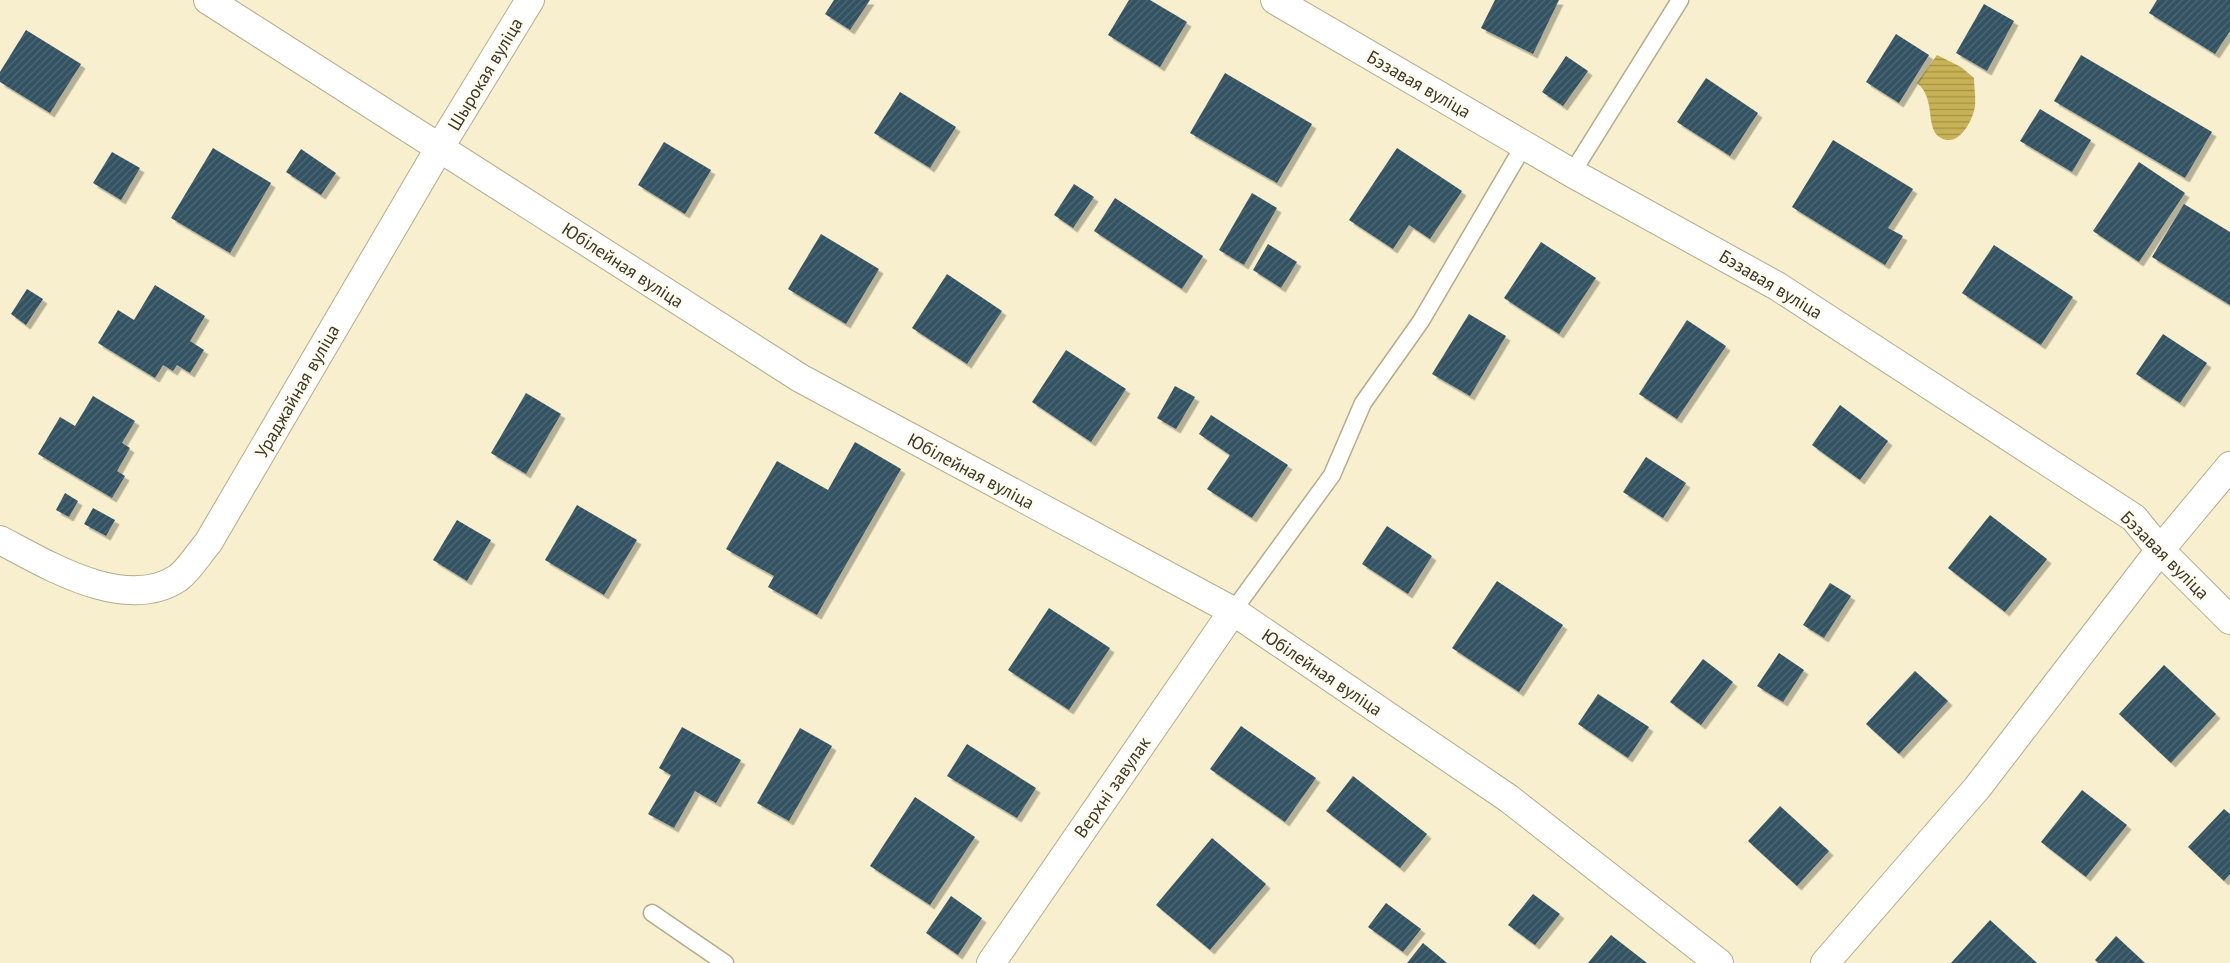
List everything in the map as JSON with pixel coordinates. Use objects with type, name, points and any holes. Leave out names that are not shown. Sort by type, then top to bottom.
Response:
[{"type":"street","name":"Юбілейная вуліца","points":[[208,0],[800,378],[1233,612],[1508,798],[1719,963]]},
{"type":"street","name":"Шырокая вуліца","points":[[440,147],[530,0]]},
{"type":"street","name":"Бэзавая вуліца","points":[[1275,0],[1572,173],[1778,286],[2134,518],[2160,550],[2230,620]]},
{"type":"street","name":"Ураджайная вуліца","points":[[0,540],[60,570],[121,590],[150,590],[179,577],[208,543],[440,147]]},
{"type":"street","points":[[1825,963],[1977,788],[2160,550],[2230,466]]},
{"type":"street","name":"Верхні завулак","points":[[991,963],[1233,612]]},
{"type":"lane","points":[[1572,173],[1680,0]]},
{"type":"lane","points":[[1233,612],[1332,475],[1363,403],[1420,321],[1524,145]]},
{"type":"lane","points":[[652,913],[725,963]]},
{"type":"shaded area","points":[[1937,55],[1961,67],[1974,78],[1974,112],[1964,131],[1954,139],[1948,140],[1936,134],[1931,121],[1927,97],[1917,83]]},
{"type":"building","points":[[834,0],[870,0],[850,30],[825,14]]},
{"type":"building","points":[[1129,0],[1150,0],[1187,22],[1160,67],[1108,35]]},
{"type":"building","points":[[1495,0],[1559,0],[1533,54],[1481,28]]},
{"type":"building","points":[[2157,0],[2230,0],[2230,31],[2215,54],[2149,13]]},
{"type":"building","points":[[1984,4],[2014,21],[1987,71],[1956,53]]},
{"type":"building","points":[[26,30],[81,64],[50,113],[0,82],[0,72]]},
{"type":"building","points":[[1896,34],[1929,55],[1899,103],[1866,82]]},
{"type":"building","points":[[2081,55],[2212,132],[2185,178],[2054,101]]},
{"type":"building","points":[[1566,56],[1588,71],[1563,106],[1542,92]]},
{"type":"building","points":[[1225,73],[1312,124],[1277,183],[1190,133]]},
{"type":"building","points":[[1706,78],[1758,113],[1730,156],[1677,122]]},
{"type":"building","points":[[900,92],[956,127],[930,168],[874,133]]},
{"type":"building","points":[[2040,109],[2091,140],[2072,172],[2020,141]]},
{"type":"building","points":[[1833,140],[1913,189],[1888,228],[1903,236],[1885,265],[1792,207]]},
{"type":"building","points":[[664,142],[711,170],[685,214],[638,185]]},
{"type":"building","points":[[213,148],[271,183],[230,253],[171,218]]},
{"type":"building","points":[[1397,148],[1462,191],[1430,239],[1409,225],[1393,249],[1349,220]]},
{"type":"building","points":[[301,149],[336,173],[321,195],[286,172]]},
{"type":"building","points":[[112,152],[140,168],[121,200],[93,183]]},
{"type":"building","points":[[2139,162],[2185,193],[2139,262],[2093,231]]},
{"type":"building","points":[[1074,184],[1094,197],[1073,228],[1054,215]]},
{"type":"building","points":[[1252,193],[1277,208],[1244,265],[1219,250]]},
{"type":"building","points":[[1115,198],[1203,256],[1182,289],[1094,231]]},
{"type":"building","points":[[2184,204],[2230,232],[2230,305],[2152,257]]},
{"type":"building","points":[[821,234],[879,269],[846,324],[788,289]]},
{"type":"building","points":[[1541,242],[1596,278],[1559,334],[1504,298]]},
{"type":"building","points":[[1268,244],[1297,262],[1281,288],[1253,270]]},
{"type":"building","points":[[1994,245],[2073,297],[2041,345],[1962,293]]},
{"type":"building","points":[[947,274],[1002,311],[967,364],[912,328]]},
{"type":"building","points":[[155,285],[205,316],[190,341],[204,350],[190,373],[177,365],[173,371],[163,365],[155,378],[98,343],[118,310],[134,320]]},
{"type":"building","points":[[27,289],[43,299],[26,325],[11,314]]},
{"type":"building","points":[[1469,314],[1506,336],[1470,396],[1432,374]]},
{"type":"building","points":[[1687,320],[1726,346],[1677,419],[1639,394]]},
{"type":"building","points":[[2163,334],[2207,363],[2180,403],[2136,374]]},
{"type":"building","points":[[1066,350],[1126,389],[1091,442],[1032,402]]},
{"type":"building","points":[[1175,386],[1195,397],[1176,429],[1157,418]]},
{"type":"building","points":[[526,393],[561,414],[526,474],[491,453]]},
{"type":"building","points":[[93,396],[135,421],[122,443],[130,448],[117,471],[125,476],[112,498],[38,454],[60,417],[75,426]]},
{"type":"building","points":[[1840,405],[1888,441],[1860,480],[1812,445]]},
{"type":"building","points":[[1211,415],[1288,465],[1252,518],[1207,489],[1230,455],[1199,434]]},
{"type":"building","points":[[855,442],[901,469],[817,615],[768,587],[774,576],[726,549],[777,461],[828,490]]},
{"type":"building","points":[[1646,457],[1686,483],[1663,518],[1623,492]]},
{"type":"building","points":[[65,493],[78,501],[69,517],[56,510]]},
{"type":"building","points":[[577,505],[637,540],[604,595],[545,560]]},
{"type":"building","points":[[93,508],[115,520],[106,536],[84,524]]},
{"type":"building","points":[[1990,515],[2047,559],[2005,612],[1948,568]]},
{"type":"building","points":[[457,520],[491,540],[467,581],[433,560]]},
{"type":"building","points":[[1387,526],[1432,556],[1408,594],[1362,564]]},
{"type":"building","points":[[1497,581],[1563,625],[1519,692],[1452,648]]},
{"type":"building","points":[[1830,583],[1851,596],[1824,638],[1803,625]]},
{"type":"building","points":[[1049,608],[1110,648],[1069,710],[1008,670]]},
{"type":"building","points":[[1779,653],[1804,670],[1783,702],[1757,686]]},
{"type":"building","points":[[1703,659],[1733,682],[1701,725],[1670,702]]},
{"type":"building","points":[[2164,665],[2216,714],[2171,763],[2119,714]]},
{"type":"building","points":[[1915,671],[1948,701],[1899,754],[1866,724]]},
{"type":"building","points":[[1598,694],[1649,727],[1628,758],[1578,724]]},
{"type":"building","points":[[1241,726],[1316,778],[1285,822],[1210,769]]},
{"type":"building","points":[[682,727],[741,760],[716,803],[695,791],[674,828],[648,814],[671,775],[659,768]]},
{"type":"building","points":[[800,728],[832,746],[789,821],[757,803]]},
{"type":"building","points":[[967,744],[1036,788],[1017,818],[947,776]]},
{"type":"building","points":[[1353,776],[1427,834],[1400,868],[1326,811]]},
{"type":"building","points":[[2082,790],[2127,825],[2086,877],[2041,842]]},
{"type":"building","points":[[915,797],[975,837],[930,905],[870,866]]},
{"type":"building","points":[[1780,806],[1829,851],[1797,886],[1748,841]]},
{"type":"building","points":[[2224,809],[2230,814],[2230,874],[2224,881],[2188,847]]},
{"type":"building","points":[[1212,838],[1266,884],[1210,950],[1156,905]]},
{"type":"building","points":[[1533,894],[1560,914],[1535,945],[1508,925]]},
{"type":"building","points":[[951,896],[982,918],[958,955],[926,933]]},
{"type":"building","points":[[1386,903],[1421,929],[1403,952],[1368,927]]},
{"type":"building","points":[[1990,920],[2037,963],[1951,963]]},
{"type":"building","points":[[1611,935],[1647,963],[1588,963]]},
{"type":"building","points":[[2116,936],[2145,963],[2098,963],[2095,960]]},
{"type":"building","points":[[1423,943],[1447,963],[1407,963]]}]
